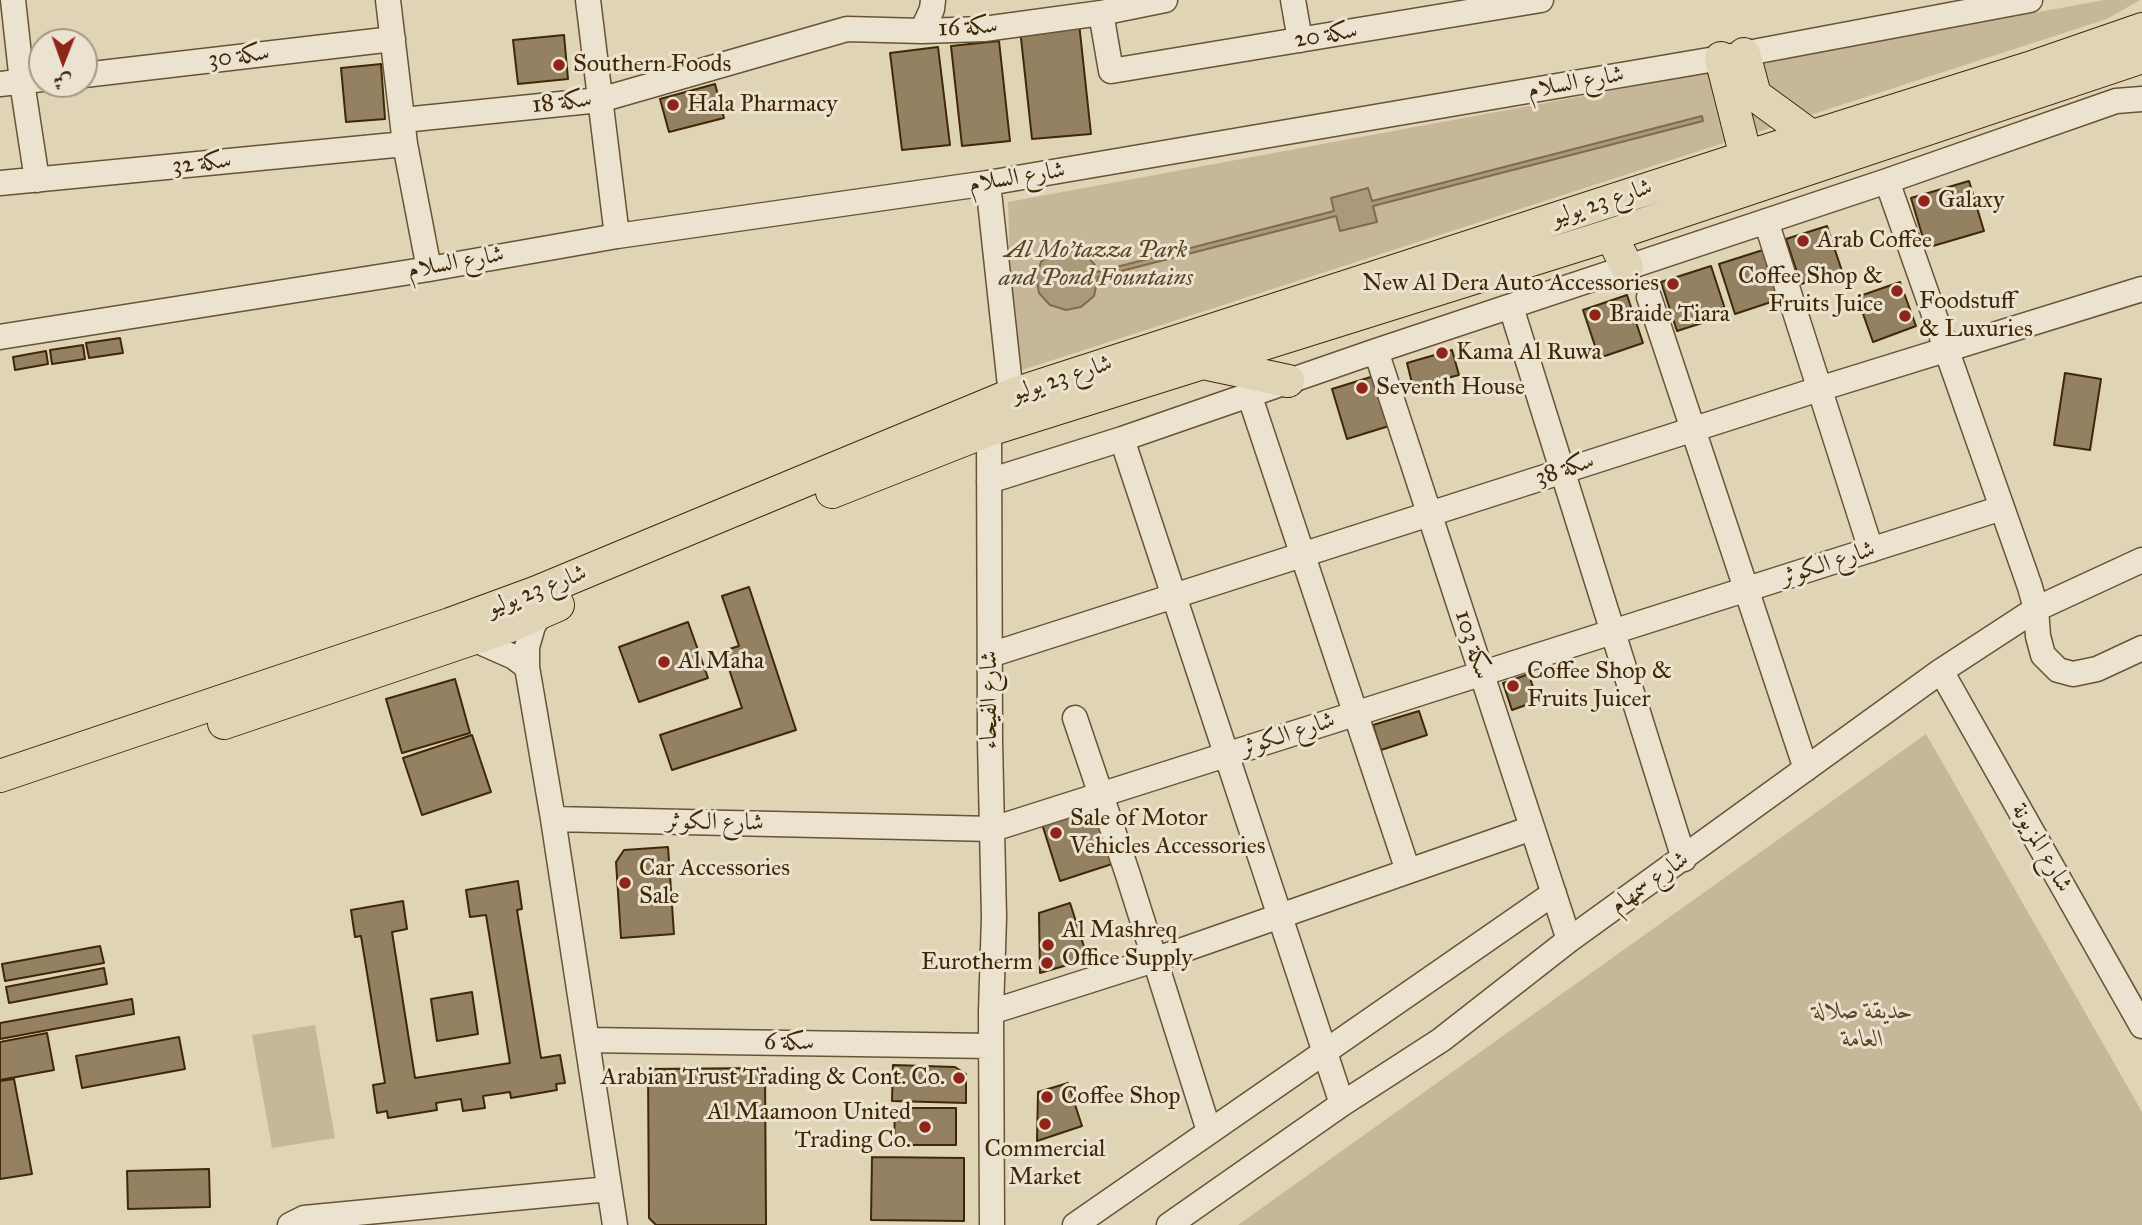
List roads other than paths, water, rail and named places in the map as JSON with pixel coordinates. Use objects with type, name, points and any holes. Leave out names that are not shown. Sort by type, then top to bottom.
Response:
[{"type":"main road","name":"شارع 23 يوليو","points":[[0,776],[537,592],[1011,395],[2029,68],[2142,29]]},
{"type":"main road","points":[[1732,56],[1755,95],[1811,136]]},
{"type":"main road","points":[[1732,56],[1746,157]]},
{"type":"main road","name":"شارع 23 يوليو","points":[[0,798],[473,639],[989,430],[1611,235],[2142,57]]},
{"type":"main road","points":[[1611,235],[1628,267]]},
{"type":"main road","points":[[1207,363],[1287,381]]},
{"type":"street","points":[[0,1],[6,0]]},
{"type":"street","points":[[13,0],[21,82],[37,180]]},
{"type":"street","points":[[388,0],[404,132],[429,269]]},
{"type":"street","points":[[588,0],[617,236]]},
{"type":"street","points":[[922,31],[933,0]]},
{"type":"street","points":[[1101,13],[1166,0]]},
{"type":"street","points":[[1293,0],[1300,40]]},
{"type":"street","name":"سكة 20","points":[[1101,13],[1111,71],[1541,0]]},
{"type":"street","name":"شارع السلام","points":[[0,337],[429,269],[617,236],[988,183],[1732,56],[2031,0]]},
{"type":"street","name":"سكة 16","points":[[922,31],[1014,25],[1101,13]]},
{"type":"street","name":"سكة 18","points":[[404,132],[600,100],[846,29],[922,31]]},
{"type":"street","name":"سكة 30","points":[[98,73],[393,39]]},
{"type":"street","points":[[989,481],[1122,439],[2116,101],[2142,99]]},
{"type":"street","name":"سكة 32","points":[[0,183],[404,132]]},
{"type":"street","points":[[1887,181],[2036,609],[2043,655],[2058,670],[2073,674],[2097,669],[2142,648]]},
{"type":"street","points":[[988,183],[1011,395],[989,430]]},
{"type":"street","points":[[1766,221],[1871,550]]},
{"type":"street","name":"سكة 38","points":[[990,654],[1819,389],[2142,289]]},
{"type":"street","points":[[1649,297],[1807,769]]},
{"type":"street","points":[[1511,307],[1684,859]]},
{"type":"street","name":"سكة 103","points":[[1376,351],[1569,940]]},
{"type":"street","points":[[1249,394],[1408,871]]},
{"type":"street","name":"شارع الفيحاء","points":[[989,430],[994,917],[991,1012],[992,1225]]},
{"type":"street","points":[[1122,439],[1342,1104]]},
{"type":"street","name":"شارع الكوثر","points":[[553,819],[993,829],[2002,508]]},
{"type":"street","name":"شارع سمهام","points":[[1169,1225],[1342,1104],[1441,1040],[1569,940],[1941,671],[2036,609],[2142,560]]},
{"type":"street","points":[[541,612],[533,626],[527,647],[527,667],[615,1225]]},
{"type":"street","points":[[473,639],[514,657],[527,667]]},
{"type":"street","name":"شارع المزيونة","points":[[1941,671],[2142,1026]]},
{"type":"street","points":[[1075,718],[1209,1131]]},
{"type":"street","points":[[991,1012],[1153,960],[1532,828]]},
{"type":"street","points":[[1074,1225],[1554,893]]},
{"type":"street","name":"سكة 6","points":[[587,1040],[991,1046]]},
{"type":"street","points":[[290,1225],[304,1218],[609,1189]]},
{"type":"place","name":"Southern Foods","points":[[559,65]]},
{"type":"place","name":"Hala Pharmacy","points":[[673,105]]},
{"type":"place","name":"Galaxy","points":[[1924,201]]},
{"type":"place","name":"Arab Coffee","points":[[1803,241]]},
{"type":"place","name":"New Al Dera Auto Accessories","points":[[1673,284]]},
{"type":"place","name":"Coffee Shop & Fruits Juice","points":[[1897,291]]},
{"type":"place","name":"Braide Tiara","points":[[1595,315]]},
{"type":"place","name":"Foodstuff & Luxuries","points":[[1905,316]]},
{"type":"place","name":"Kama Al Ruwa","points":[[1442,353]]},
{"type":"place","name":"Seventh House","points":[[1362,388]]},
{"type":"place","name":"Al Maha","points":[[664,662]]},
{"type":"place","name":"Coffee Shop & Fruits Juicer","points":[[1513,686]]},
{"type":"place","name":"Sale of Motor Vehicles Accessories","points":[[1056,833]]},
{"type":"place","name":"Car Accessories Sale","points":[[625,883]]},
{"type":"place","name":"Al Mashreq Office Supply","points":[[1048,945]]},
{"type":"place","name":"Eurotherm","points":[[1047,963]]},
{"type":"place","name":"Arabian Trust Trading & Cont. Co.","points":[[959,1078]]},
{"type":"place","name":"Coffee Shop","points":[[1047,1097]]},
{"type":"place","name":"Commercial Market","points":[[1045,1124]]},
{"type":"place","name":"Al Maamoon United Trading Co.","points":[[925,1127]]},
{"type":"park label","name":"Al Mo'tazza Park and Pond Fountains","points":[[1096,265]]},
{"type":"park label","name":"حديقة صلالة العامة","points":[[1863,1026]]}]
